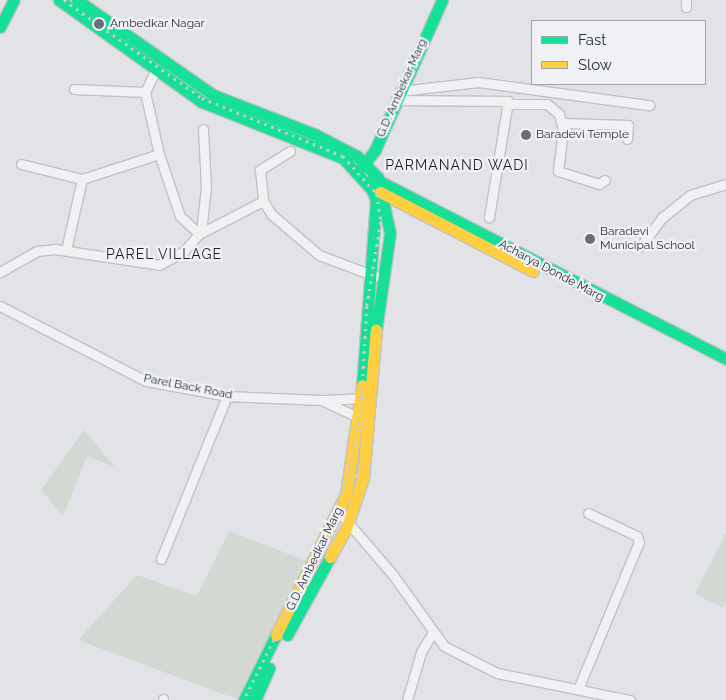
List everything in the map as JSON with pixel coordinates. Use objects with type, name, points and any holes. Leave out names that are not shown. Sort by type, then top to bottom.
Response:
[{"type":"street","points":[[0,27],[14,0]]},
{"type":"street","name":"Acharya Donde Marg","points":[[59,0],[88,15],[139,52],[213,95],[290,124],[347,150],[366,164],[378,178],[726,359]]},
{"type":"street","name":"Acharya Donde Marg","points":[[77,0],[88,15]]},
{"type":"street","name":"G.D. Ambekar Marg","points":[[366,164],[442,0]]},
{"type":"street","name":"Acharya Donde Marg","points":[[139,52],[156,71],[202,102],[343,158],[378,192],[726,366]]},
{"type":"street","points":[[156,71],[145,92],[159,154],[180,216],[200,233]]},
{"type":"street","points":[[397,96],[478,82],[649,105]]},
{"type":"street","points":[[74,89],[145,92]]},
{"type":"street","points":[[397,96],[504,100],[510,104],[546,104],[563,123],[628,125],[627,139]]},
{"type":"street","points":[[489,217],[510,104]]},
{"type":"street","points":[[563,123],[558,172],[599,184],[605,180]]},
{"type":"street","points":[[285,135],[290,124]]},
{"type":"street","points":[[200,233],[206,187],[203,129]]},
{"type":"street","points":[[254,693],[347,526],[363,478],[368,350],[376,276],[338,266],[300,243],[263,201],[260,170],[290,151]]},
{"type":"street","points":[[21,164],[82,179],[159,154]]},
{"type":"street","points":[[366,164],[359,174],[378,178]]},
{"type":"street","name":"Acharya Donde Marg","points":[[376,276],[378,178]]},
{"type":"street","points":[[66,250],[82,179]]},
{"type":"street","points":[[640,247],[663,217],[690,195],[726,184]]},
{"type":"street","points":[[0,272],[37,251],[66,250],[159,265],[184,251],[200,233],[263,201]]},
{"type":"street","name":"Parel Back Road","points":[[0,306],[146,381],[227,396],[321,400],[360,418]]},
{"type":"street","points":[[161,559],[227,396]]},
{"type":"street","points":[[321,400],[366,398]]},
{"type":"street","name":"G.D. Ambedkar Marg","points":[[244,700],[254,693],[339,512],[366,398]]},
{"type":"street","points":[[339,512],[347,526],[393,575],[444,646],[498,673],[630,700]]},
{"type":"street","points":[[578,690],[639,547],[637,536],[588,513]]},
{"type":"street","points":[[407,700],[421,652],[433,632]]},
{"type":"shaded area","points":[[84,430],[115,467],[87,456],[63,516],[41,490]]},
{"type":"shaded area","points":[[229,531],[307,561],[239,700],[78,640],[137,575],[197,596]]},
{"type":"shaded area","points":[[726,533],[726,603],[723,608],[695,594]]},
{"type":"railway","points":[[64,0],[202,98],[343,156],[377,194],[381,222],[367,306],[361,415],[347,479],[324,539],[244,700]]},
{"type":"traffic: fast","points":[[0,27],[14,0]]},
{"type":"traffic: fast","points":[[59,0],[202,102],[343,158],[372,190],[376,200],[362,385]]},
{"type":"traffic: fast","points":[[77,0],[213,95],[314,134],[357,156],[378,178],[390,233],[376,330]]},
{"type":"traffic: fast","points":[[361,168],[375,150],[442,0]]},
{"type":"traffic: fast","points":[[373,178],[726,359]]},
{"type":"traffic: fast","points":[[287,635],[330,557]]},
{"type":"traffic: fast","points":[[244,700],[276,635]]},
{"type":"traffic: fast","points":[[255,700],[269,668]]},
{"type":"traffic: slow","points":[[380,192],[533,271]]},
{"type":"traffic: slow","points":[[330,557],[347,526],[363,478],[376,330]]},
{"type":"traffic: slow","points":[[276,635],[346,494],[362,385]]},
{"type":"place","name":"Ambedkar Nagar","points":[[99,24]]},
{"type":"place","name":"Baradevi Temple","points":[[526,135]]},
{"type":"place","name":"Baradevi Municipal School","points":[[590,239]]},
{"type":"district","name":"PARMANAND WADI","points":[[457,165]]},
{"type":"district","name":"PAREL VILLAGE","points":[[164,254]]}]
